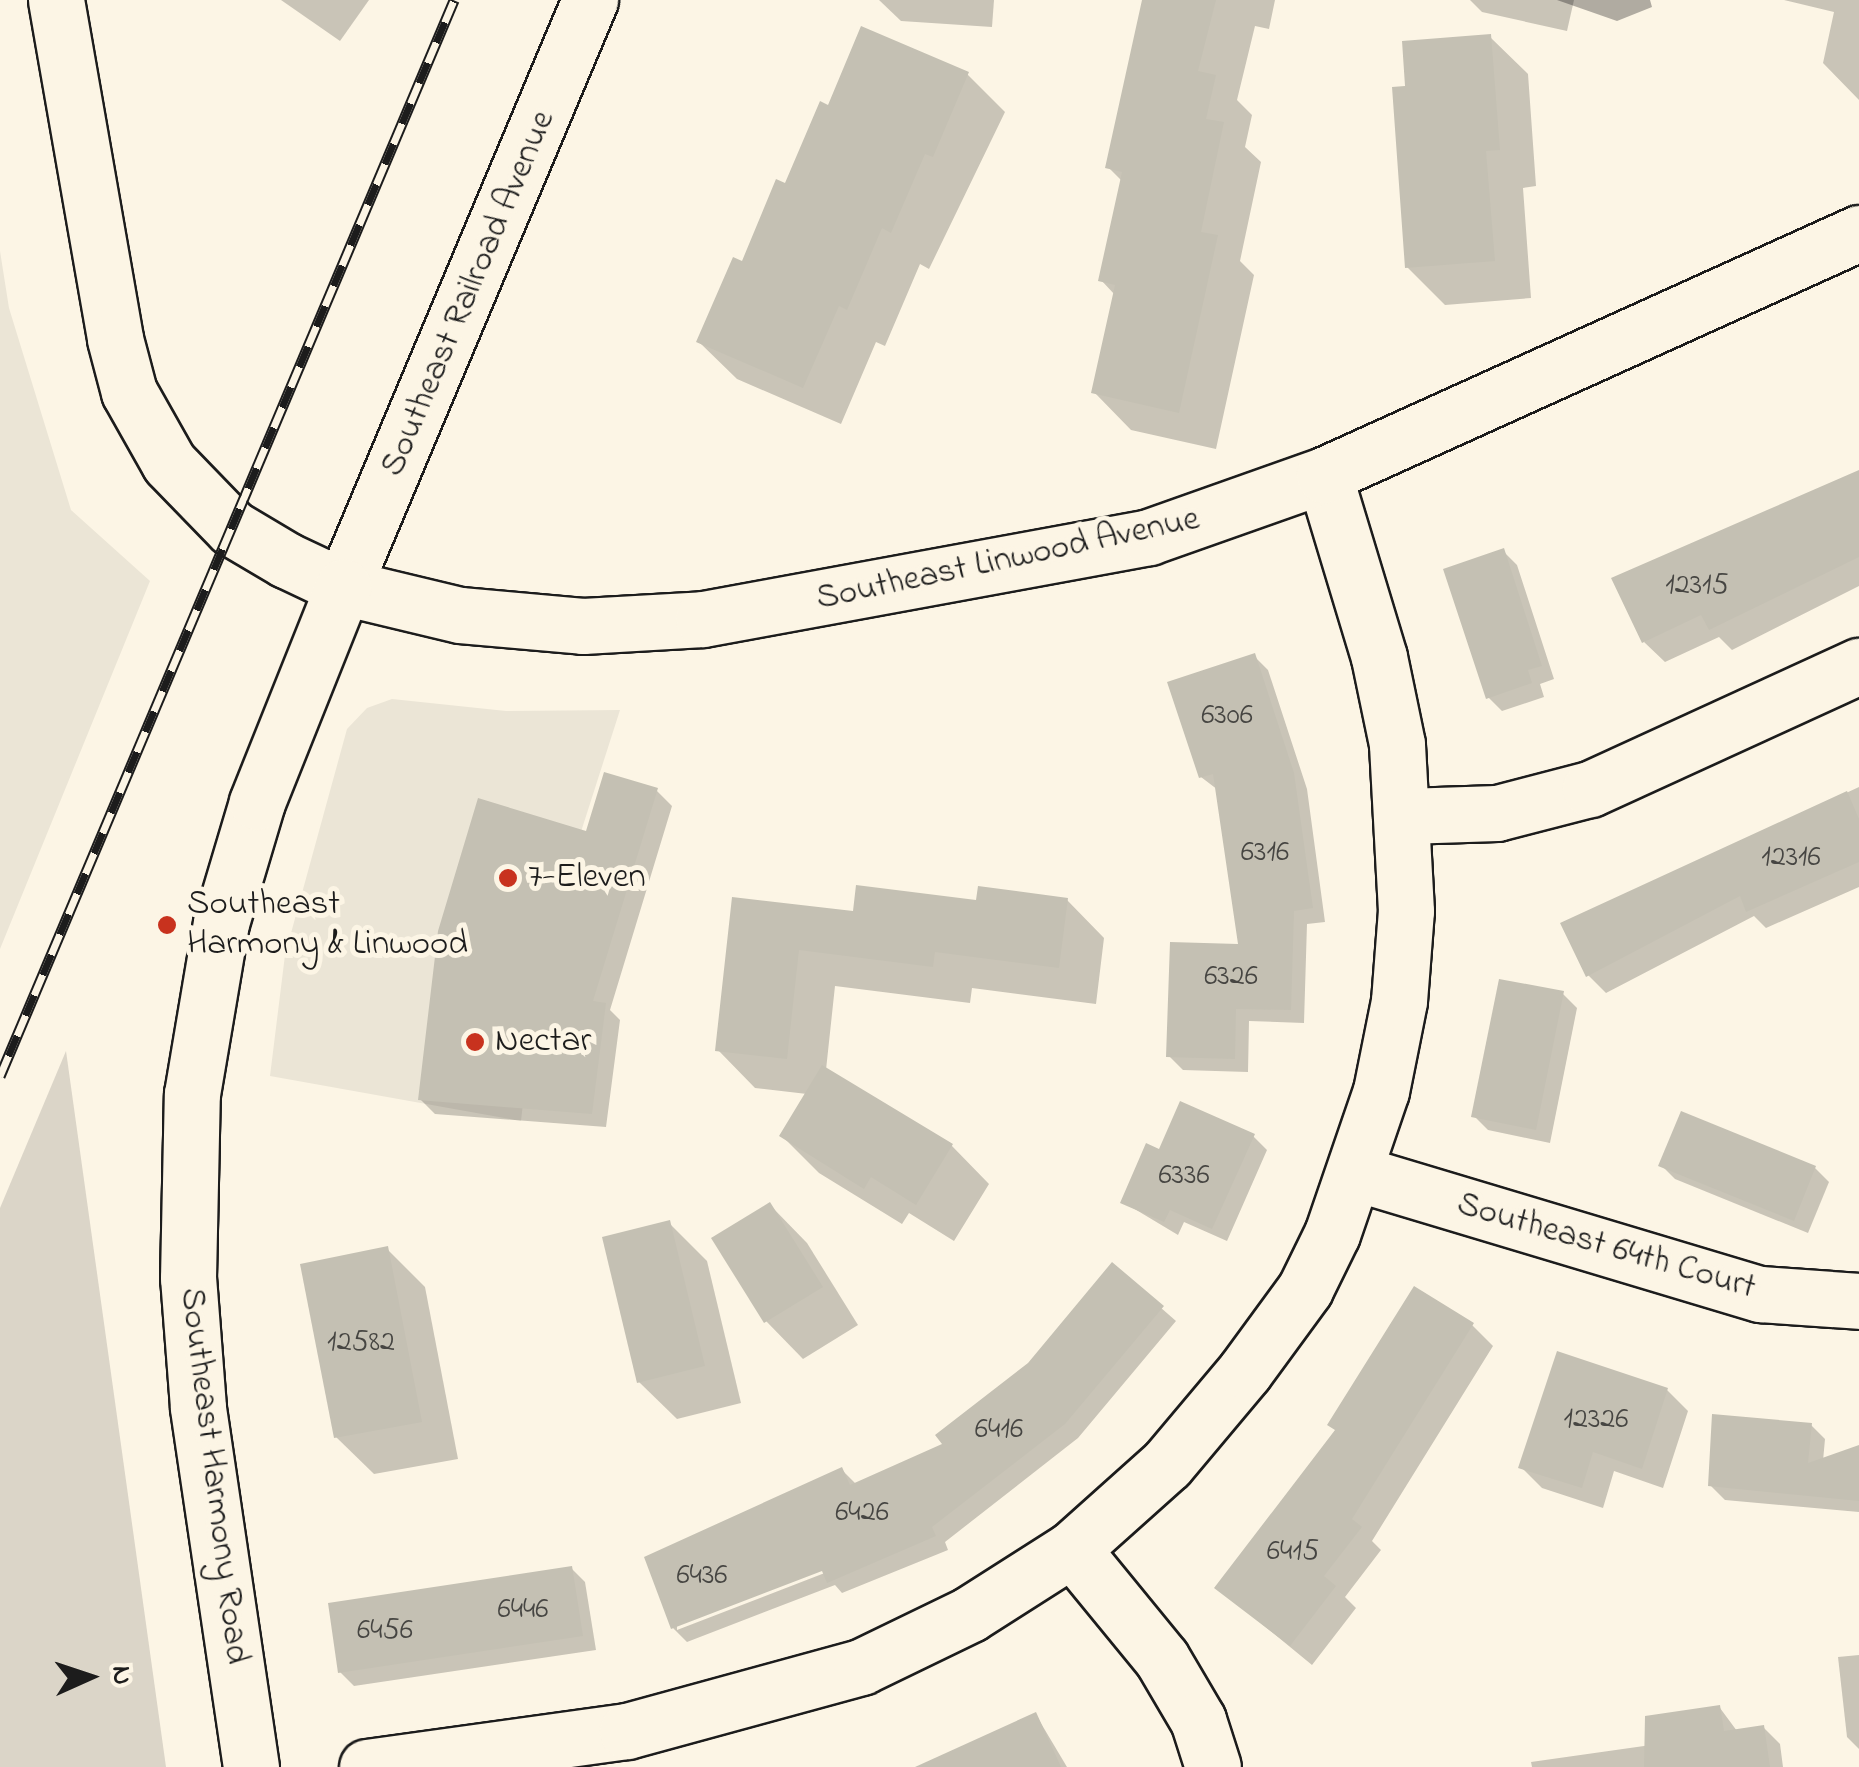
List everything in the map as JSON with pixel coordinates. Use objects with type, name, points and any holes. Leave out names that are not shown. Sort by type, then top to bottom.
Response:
[{"type":"street","points":[[56,0],[100,278],[129,392],[169,463],[211,510],[286,560],[344,587]]},
{"type":"street","name":"Southeast Railroad Avenue","points":[[344,587],[590,0]]},
{"type":"street","name":"Southeast Linwood Avenue","points":[[344,587],[423,610],[523,623],[634,626],[702,619],[1149,537],[1324,475],[1859,233]]},
{"type":"street","points":[[367,1767],[629,1749],[861,1667],[970,1614],[1072,1549],[1168,1464],[1245,1371],[1305,1288],[1356,1172],[1398,1001],[1405,816],[1379,657],[1324,475]]},
{"type":"street","name":"Southeast Harmony Road","points":[[251,1767],[198,1407],[188,1243],[192,1094],[221,923],[257,802],[344,587]]},
{"type":"street","points":[[1405,816],[1496,813],[1590,790],[1859,666]]},
{"type":"street","name":"Southeast 64th Court","points":[[1356,1172],[1760,1294],[1859,1301]]},
{"type":"street","points":[[1072,1549],[1162,1659],[1198,1720],[1213,1767]]},
{"type":"shaded area","points":[[1557,0],[1650,0],[1652,7],[1617,21]]},
{"type":"shaded area","points":[[0,251],[9,308],[71,510],[150,581],[0,949]]},
{"type":"shaded area","points":[[392,699],[506,711],[620,710],[538,966],[521,1121],[270,1076],[285,955],[347,729],[367,708]]},
{"type":"shaded area","points":[[66,1051],[166,1767],[0,1767],[0,1208]]},
{"type":"building","points":[[1142,0],[1216,0],[1198,71],[1216,75],[1206,119],[1224,122],[1201,232],[1218,235],[1179,413],[1091,393],[1115,285],[1098,281],[1122,172],[1105,168]]},
{"type":"building","points":[[861,26],[969,72],[933,157],[925,154],[891,233],[882,228],[847,310],[839,306],[803,388],[696,342],[733,257],[742,261],[776,179],[785,183],[820,101],[828,105]]},
{"type":"building","points":[[1491,34],[1500,150],[1486,151],[1495,261],[1405,268],[1392,87],[1405,86],[1402,41]]},
{"type":"building","points":[[1859,470],[1859,557],[1709,630],[1701,615],[1642,643],[1611,578]]},
{"type":"building","points":[[1504,548],[1542,666],[1528,670],[1532,683],[1486,699],[1443,569]]},
{"type":"building","points":[[1255,653],[1294,773],[1313,908],[1294,911],[1291,1010],[1236,1009],[1235,1059],[1166,1057],[1170,942],[1238,944],[1213,774],[1199,778],[1167,682]]},
{"type":"building","points":[[604,772],[658,788],[593,1001],[606,1003],[592,1114],[418,1100],[438,931],[478,798],[586,831]]},
{"type":"building","points":[[1847,791],[1859,819],[1859,862],[1746,912],[1740,896],[1586,977],[1560,923]]},
{"type":"building","points":[[856,885],[976,900],[978,886],[1068,898],[1059,968],[935,952],[933,967],[799,950],[787,1059],[715,1051],[732,897],[853,911]]},
{"type":"building","points":[[1499,979],[1564,991],[1536,1130],[1471,1117]]},
{"type":"building","points":[[822,1065],[953,1144],[916,1205],[871,1177],[864,1189],[779,1136]]},
{"type":"building","points":[[1180,1101],[1255,1134],[1212,1229],[1170,1210],[1164,1222],[1120,1203],[1146,1143],[1159,1149]]},
{"type":"building","points":[[1681,1111],[1816,1166],[1794,1221],[1658,1166]]},
{"type":"building","points":[[770,1202],[823,1287],[764,1323],[711,1238]]},
{"type":"building","points":[[670,1220],[705,1366],[637,1383],[602,1237]]},
{"type":"building","points":[[388,1246],[422,1422],[334,1438],[300,1264]]},
{"type":"building","points":[[1112,1262],[1164,1306],[1065,1424],[932,1527],[936,1536],[827,1583],[822,1571],[671,1629],[644,1557],[842,1467],[850,1485],[942,1444],[935,1435],[1028,1363]]},
{"type":"building","points":[[1414,1286],[1474,1323],[1352,1519],[1362,1527],[1324,1576],[1336,1586],[1290,1646],[1214,1588],[1335,1430],[1327,1425]]},
{"type":"building","points":[[1557,1351],[1668,1388],[1642,1469],[1593,1452],[1582,1488],[1518,1468]]},
{"type":"building","points":[[1712,1414],[1812,1423],[1808,1463],[1859,1445],[1859,1501],[1708,1486]]},
{"type":"building","points":[[572,1566],[583,1636],[338,1673],[328,1603]]},
{"type":"building","points":[[1720,1705],[1724,1731],[1764,1725],[1770,1767],[1644,1767],[1645,1716]]},
{"type":"building","points":[[1036,1712],[1061,1767],[915,1767]]},
{"type":"railway","points":[[0,1076],[454,0]]},
{"type":"place","name":"7-Eleven","points":[[508,878]]},
{"type":"place","name":"Southeast Harmony & Linwood","points":[[167,925]]},
{"type":"place","name":"Nectar","points":[[475,1042]]}]
